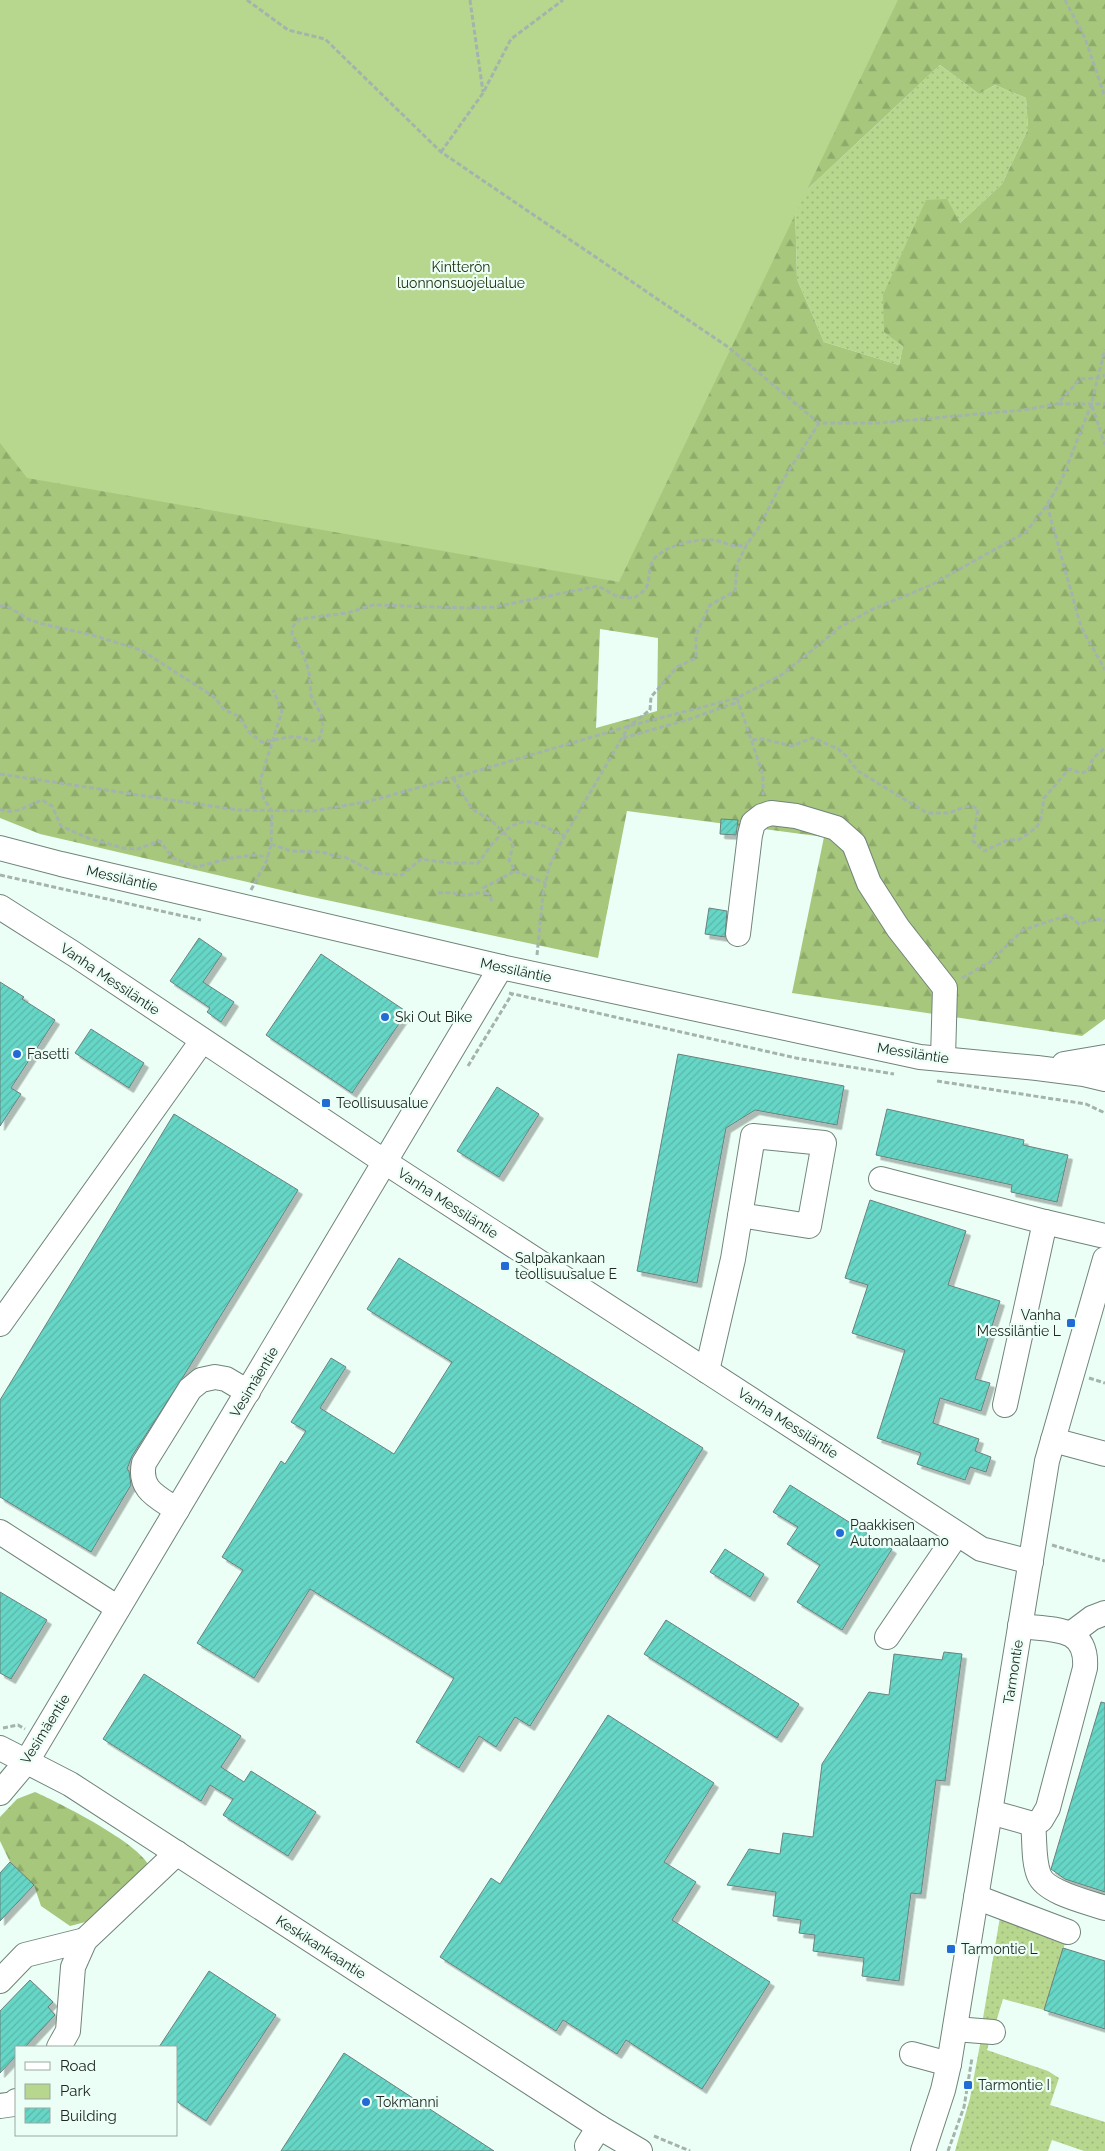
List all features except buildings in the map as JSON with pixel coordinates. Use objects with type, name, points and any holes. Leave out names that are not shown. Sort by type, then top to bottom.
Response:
[{"type":"street","points":[[738,934],[753,823],[762,816],[771,814],[796,816],[836,828],[854,844],[869,883],[898,928],[945,988],[943,1058]]},
{"type":"street","name":"Messiläntie","points":[[0,848],[501,967],[910,1054],[1084,1074],[1105,1080]]},
{"type":"street","name":"Vanha Messiläntie","points":[[0,906],[385,1162],[957,1534],[981,1549],[1031,1562]]},
{"type":"street","name":"Vesimäentie","points":[[0,1792],[27,1761],[501,967]]},
{"type":"street","points":[[0,1324],[202,1041]]},
{"type":"street","name":"Messiläntie","points":[[1037,1068],[1105,1057]]},
{"type":"street","points":[[707,1371],[733,1259],[740,1215],[753,1136],[824,1143],[810,1226],[740,1215]]},
{"type":"street","points":[[881,1179],[1105,1236]]},
{"type":"street","points":[[1005,1405],[1045,1222]]},
{"type":"street","name":"Tarmontie","points":[[922,2151],[943,2090],[949,2064],[1047,1461],[1105,1259]]},
{"type":"street","points":[[177,1510],[151,1492],[144,1484],[142,1474],[144,1463],[190,1389],[201,1380],[215,1377],[226,1379],[248,1392]]},
{"type":"street","points":[[1053,1440],[1105,1454]]},
{"type":"street","points":[[0,1532],[118,1608]]},
{"type":"street","points":[[887,1638],[957,1534]]},
{"type":"street","points":[[1072,1633],[1092,1618],[1105,1613]]},
{"type":"street","points":[[990,1812],[1033,1824],[1042,1820],[1048,1808],[1085,1668],[1086,1655],[1084,1649],[1072,1633],[1020,1626]]},
{"type":"street","name":"Keskikankaantie","points":[[0,1748],[70,1784],[177,1853],[593,2136],[640,2151]]},
{"type":"street","points":[[1033,1824],[1036,1861],[1040,1876],[1049,1887],[1105,1908]]},
{"type":"street","points":[[60,2046],[68,2030],[73,1967],[85,1940],[177,1853]]},
{"type":"street","points":[[976,1897],[1068,1932]]},
{"type":"street","points":[[0,1981],[25,1955],[85,1940]]},
{"type":"street","points":[[955,2029],[993,2032]]},
{"type":"street","points":[[912,2054],[949,2064]]},
{"type":"street","name":"Tarmontie","points":[[935,2151],[942,2120],[943,2090]]},
{"type":"street","points":[[0,2106],[15,2102]]},
{"type":"path","points":[[247,0],[288,30],[325,39],[441,152],[728,347],[819,423],[878,423],[1023,410],[1057,404],[1105,404]]},
{"type":"path","points":[[470,0],[483,93]]},
{"type":"path","points":[[441,152],[483,93],[511,39],[563,0]]},
{"type":"path","points":[[1065,0],[1085,38],[1105,97]]},
{"type":"path","points":[[0,774],[238,810],[313,811],[366,802],[629,726],[737,698],[783,674],[840,628],[864,614],[931,585],[1026,532],[1047,506],[1062,479],[1091,405],[1105,349]]},
{"type":"path","points":[[1057,404],[1080,379],[1098,378],[1105,375]]},
{"type":"path","points":[[1091,405],[1105,444]]},
{"type":"path","points":[[534,973],[546,883],[550,867],[565,836],[629,726],[650,710],[651,696],[677,667],[696,658],[696,634],[710,605],[735,591],[737,564],[747,544],[758,529],[783,480],[819,423]]},
{"type":"path","points":[[1047,506],[1081,628],[1105,670]]},
{"type":"path","points":[[0,606],[7,606],[30,620],[92,635],[141,650],[213,696],[225,710],[238,716],[250,733],[262,742],[299,736],[311,742],[319,739],[323,727],[322,714],[311,696],[309,672],[292,634],[293,626],[300,619],[348,613],[373,606],[494,607],[598,586],[618,598],[634,598],[647,586],[649,571],[654,559],[671,547],[700,540],[715,540],[736,547],[747,544]]},
{"type":"path","points":[[246,907],[250,892],[268,857],[271,844],[272,811],[264,799],[260,781],[282,711],[273,690]]},
{"type":"path","points":[[737,698],[763,775]]},
{"type":"path","points":[[623,738],[739,703]]},
{"type":"path","points":[[752,740],[763,739],[792,746],[812,738],[820,741],[838,749],[858,771],[927,813],[950,812],[972,806],[978,809],[973,841],[984,851],[1008,840],[1018,840],[1036,828],[1041,819],[1044,798],[1069,769],[1081,773],[1088,771],[1094,758],[1105,748]]},
{"type":"path","points":[[453,778],[472,809],[482,813],[511,840],[513,846],[509,860],[515,871],[546,883]]},
{"type":"path","points":[[0,809],[19,811],[42,800],[52,806],[61,826],[75,831],[83,837],[134,849],[160,841],[173,858],[196,867],[230,858],[254,855],[268,857]]},
{"type":"path","points":[[271,844],[291,851],[322,852],[345,857],[375,873],[402,875],[421,860],[478,863],[503,831],[520,822],[535,822],[565,836]]},
{"type":"path","points":[[484,893],[483,888],[490,883],[515,871]]},
{"type":"path","points":[[438,893],[470,894],[476,892],[490,894],[492,903]]},
{"type":"path","points":[[945,988],[990,962],[1023,930],[1068,915],[1079,924],[1097,919],[1105,921]]},
{"type":"path","points":[[1089,1378],[1105,1383]]},
{"type":"path","points":[[1049,1544],[1105,1561]]},
{"type":"green space","points":[[0,0],[1105,0],[1105,1019],[1082,1036],[792,993],[824,837],[627,811],[598,958],[303,895],[40,834],[0,818]],"holes":[[[940,65],[979,94],[995,85],[1026,98],[1028,129],[1002,184],[960,223],[947,199],[926,200],[883,295],[884,332],[903,346],[899,365],[824,342],[797,279],[795,201]],[[600,629],[658,638],[657,711],[596,728]]]},
{"type":"green space","name":"Kintterön luonnonsuojelualue","points":[[0,0],[898,0],[619,582],[27,478],[0,443]]},
{"type":"green space","points":[[940,65],[979,94],[995,85],[1026,98],[1028,129],[1002,184],[960,223],[903,346],[899,365],[824,342],[797,279],[795,201]]},
{"type":"green space","points":[[35,1792],[115,1835],[130,1846],[149,1866],[93,1920],[70,1926],[41,1906],[34,1885],[10,1862],[0,1841],[0,1817],[17,1799]]},
{"type":"green space","points":[[1001,1911],[1067,1937],[1044,2010],[1003,1999],[996,2022],[982,2024]]},
{"type":"green space","points":[[981,2039],[990,2040],[987,2050],[1048,2071],[1059,2078],[1050,2105],[1105,2122],[1105,2151],[1084,2151],[1052,2140],[1048,2151],[955,2151],[970,2098]]},
{"type":"place","name":"Ski Out Bike","points":[[385,1017]]},
{"type":"place","name":"Fasetti","points":[[17,1054]]},
{"type":"place","name":"Teollisuusalue","points":[[326,1103]]},
{"type":"place","name":"Salpakankaan teollisuusalue E","points":[[505,1266]]},
{"type":"place","name":"Vanha Messiläntie L","points":[[1071,1323]]},
{"type":"place","name":"Paakkisen Automaalaamo","points":[[840,1533]]},
{"type":"place","name":"Tarmontie L","points":[[951,1949]]},
{"type":"place","name":"Tarmontie I","points":[[968,2085]]},
{"type":"place","name":"Tokmanni","points":[[366,2102]]}]
